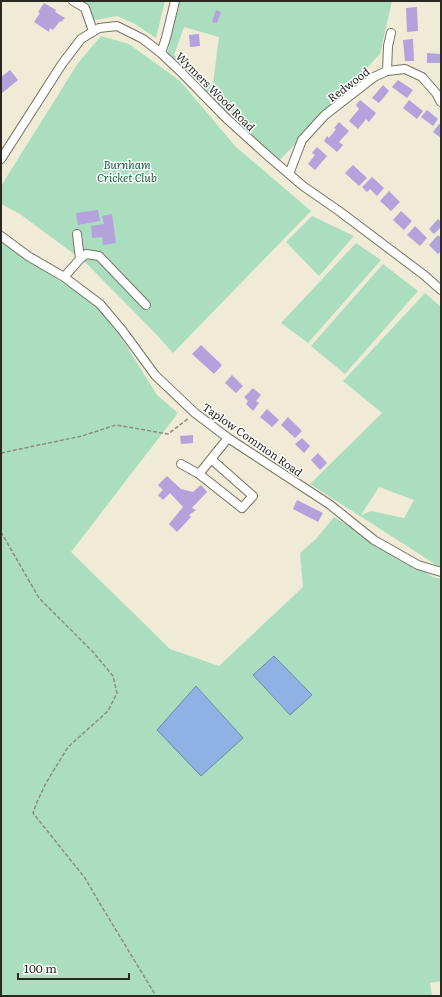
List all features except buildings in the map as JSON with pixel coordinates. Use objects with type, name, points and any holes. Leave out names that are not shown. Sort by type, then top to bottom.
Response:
[{"type":"street","points":[[74,1],[85,8],[93,31]]},
{"type":"street","points":[[161,53],[175,1]]},
{"type":"street","name":"Wymers Wood Road","points":[[1,159],[62,64],[81,39],[99,28],[117,26],[143,39],[161,53],[180,70],[226,118],[303,186],[373,236],[441,290]]},
{"type":"street","points":[[387,70],[388,46],[392,33]]},
{"type":"street","name":"Redwood","points":[[289,174],[302,140],[325,115],[364,84],[387,70],[405,69],[422,77],[436,93],[441,102]]},
{"type":"street","points":[[77,234],[80,259]]},
{"type":"street","name":"Taplow Common Road","points":[[1,236],[28,256],[64,277],[100,304],[122,330],[155,376],[195,413],[228,438],[329,504],[374,540],[418,565],[441,572]]},
{"type":"street","points":[[64,277],[86,254],[99,256],[146,305]]},
{"type":"street","points":[[199,474],[228,438]]},
{"type":"street","points":[[182,464],[199,474],[242,508],[253,496],[211,459]]},
{"type":"path","points":[[1,453],[82,436],[116,425],[168,434],[195,413]]},
{"type":"path","points":[[1,532],[39,598],[93,652],[113,676],[117,693],[108,711],[68,747],[46,783],[33,812],[85,878],[156,996]]},
{"type":"green space","points":[[81,1],[165,1],[156,38],[135,24],[117,16],[89,21]]},
{"type":"green space","points":[[178,1],[392,1],[380,54],[279,161],[167,55]],"holes":[[[184,27],[219,37],[213,84],[191,70],[174,55]]]},
{"type":"green space","name":"Burnham Cricket Club","points":[[101,36],[129,44],[180,81],[236,147],[311,211],[173,353],[86,263],[20,214],[1,204],[1,186],[78,63]]},
{"type":"green space","points":[[312,216],[354,236],[319,276],[286,242]]},
{"type":"green space","points":[[1,242],[104,310],[157,395],[178,413],[71,552],[170,649],[219,666],[303,587],[300,553],[316,539],[334,517],[433,577],[441,579],[441,981],[430,983],[432,996],[1,996]]},
{"type":"green space","points":[[356,243],[381,260],[308,343],[281,323]]},
{"type":"green space","points":[[383,264],[418,291],[345,374],[311,346]]},
{"type":"green space","points":[[425,293],[441,307],[441,568],[310,484],[382,413],[343,381]],"holes":[[[379,487],[414,500],[404,518],[371,511],[361,515]]]},
{"type":"water","points":[[274,656],[312,695],[290,715],[253,675]]},
{"type":"water","points":[[196,686],[243,738],[201,776],[157,730]]}]
